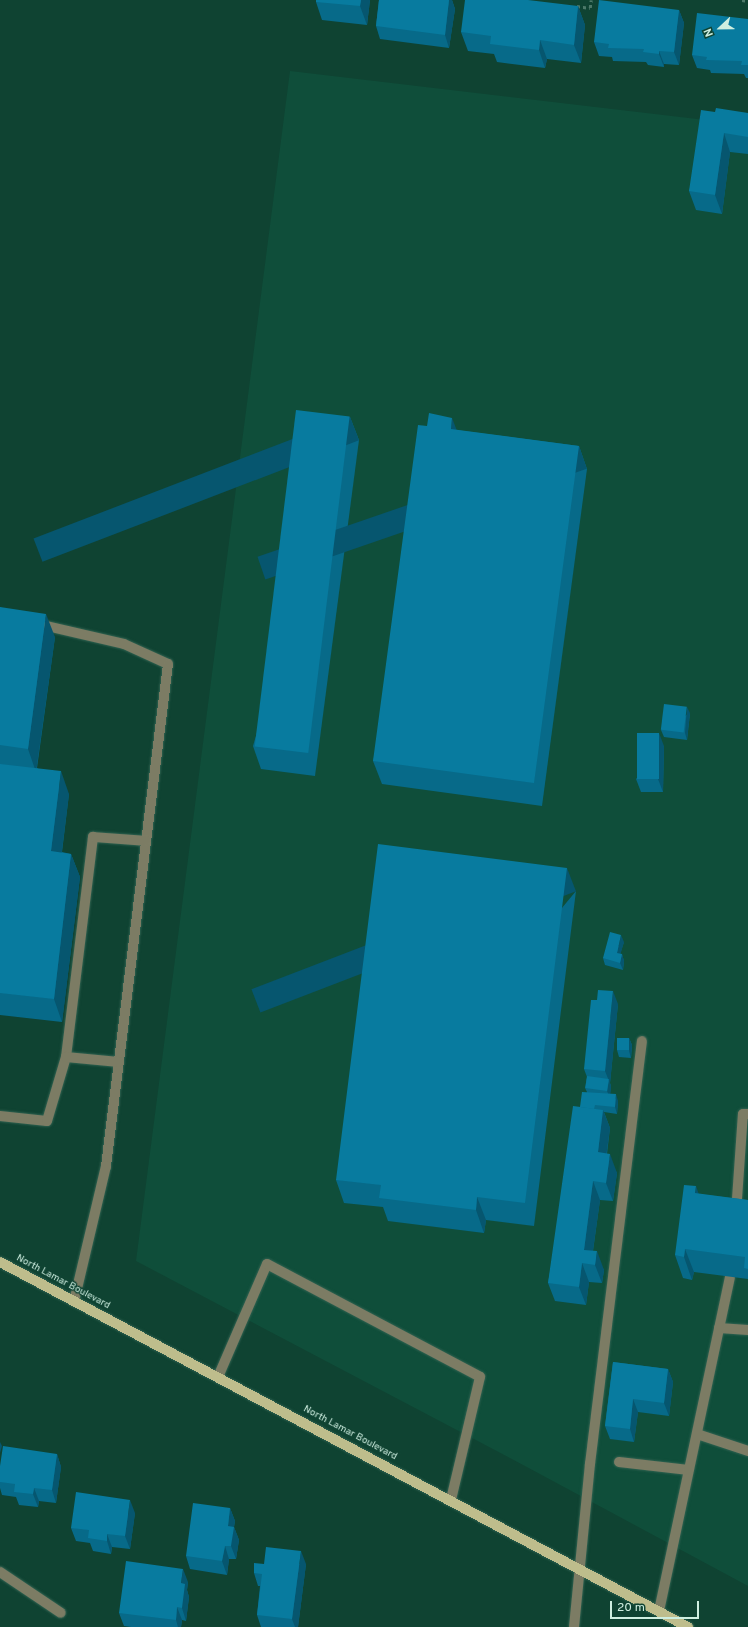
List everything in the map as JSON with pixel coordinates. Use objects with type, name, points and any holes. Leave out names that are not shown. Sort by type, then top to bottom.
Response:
[{"type":"main road","name":"North Lamar Boulevard","points":[[0,1262],[580,1568],[688,1627]]},
{"type":"street","points":[[24,623],[47,625],[124,644],[168,664],[106,1166],[74,1301]]},
{"type":"street","points":[[0,1116],[48,1121],[66,1057],[93,837],[146,841]]},
{"type":"street","points":[[574,1627],[590,1464],[642,1041]]},
{"type":"street","points":[[66,1057],[119,1062]]},
{"type":"street","points":[[736,1221],[743,1114],[748,1114]]},
{"type":"street","points":[[218,1377],[267,1264],[480,1377],[451,1500]]},
{"type":"street","points":[[659,1612],[730,1276]]},
{"type":"street","points":[[719,1328],[748,1330]]},
{"type":"street","points":[[697,1434],[748,1451]]},
{"type":"street","points":[[619,1462],[689,1470]]},
{"type":"street","points":[[0,1572],[61,1613]]},
{"type":"path","points":[[576,6],[590,8],[591,0]]},
{"type":"path","points":[[742,0],[748,1]]},
{"type":"shaded area","points":[[290,71],[748,125],[748,1586],[525,1466],[136,1261]]},
{"type":"building","points":[[316,0],[361,0],[360,6],[316,2]]},
{"type":"building","points":[[379,0],[449,0],[445,35],[376,26]]},
{"type":"building","points":[[465,0],[528,0],[578,6],[574,45],[540,40],[539,50],[490,44],[491,36],[461,32]]},
{"type":"building","points":[[599,0],[679,10],[674,52],[659,51],[659,54],[643,52],[644,49],[608,48],[609,44],[594,42]]},
{"type":"building","points":[[697,13],[748,19],[748,65],[741,65],[742,61],[706,60],[707,57],[692,55]]},
{"type":"building","points":[[716,108],[748,113],[748,137],[724,133],[715,195],[689,191],[701,110],[715,112]]},
{"type":"building","points":[[296,410],[350,417],[308,753],[255,746]]},
{"type":"building","points":[[429,413],[452,418],[451,429],[579,446],[534,783],[373,761],[418,425],[427,426]]},
{"type":"building","points":[[0,607],[46,614],[28,749],[0,745]]},
{"type":"building","points":[[664,704],[687,707],[684,733],[661,730]]},
{"type":"building","points":[[637,733],[659,733],[659,779],[637,779]]},
{"type":"building","points":[[0,764],[61,771],[51,851],[71,854],[54,999],[0,993]]},
{"type":"building","points":[[378,844],[567,868],[525,1203],[477,1197],[476,1210],[379,1198],[381,1185],[336,1180]]},
{"type":"building","points":[[610,932],[621,935],[617,953],[622,954],[620,963],[603,958]]},
{"type":"building","points":[[598,990],[613,991],[605,1071],[584,1069],[591,1000],[597,1000]]},
{"type":"building","points":[[617,1038],[629,1038],[629,1050],[617,1050]]},
{"type":"building","points":[[587,1076],[609,1079],[607,1091],[585,1088]]},
{"type":"building","points":[[582,1092],[616,1094],[615,1107],[595,1105],[594,1109],[580,1107]]},
{"type":"building","points":[[573,1106],[603,1110],[598,1152],[610,1154],[606,1183],[593,1181],[584,1250],[597,1251],[595,1265],[582,1263],[579,1287],[548,1283]]},
{"type":"building","points":[[684,1185],[696,1186],[695,1193],[748,1200],[748,1269],[744,1268],[745,1257],[685,1249],[684,1257],[675,1255]]},
{"type":"building","points":[[613,1362],[668,1369],[664,1403],[633,1399],[630,1429],[605,1426]]},
{"type":"building","points":[[3,1446],[57,1454],[52,1490],[34,1488],[33,1494],[14,1492],[15,1484],[0,1482],[0,1466]]},
{"type":"building","points":[[76,1492],[130,1500],[125,1536],[107,1534],[107,1541],[88,1538],[89,1530],[71,1528]]},
{"type":"building","points":[[193,1503],[230,1508],[228,1526],[234,1527],[231,1546],[225,1546],[222,1561],[186,1556]]},
{"type":"building","points":[[266,1547],[301,1551],[292,1619],[257,1615],[262,1574],[254,1573],[254,1563],[264,1564]]},
{"type":"building","points":[[126,1561],[183,1569],[181,1583],[185,1584],[182,1608],[177,1607],[176,1620],[119,1613]]}]
